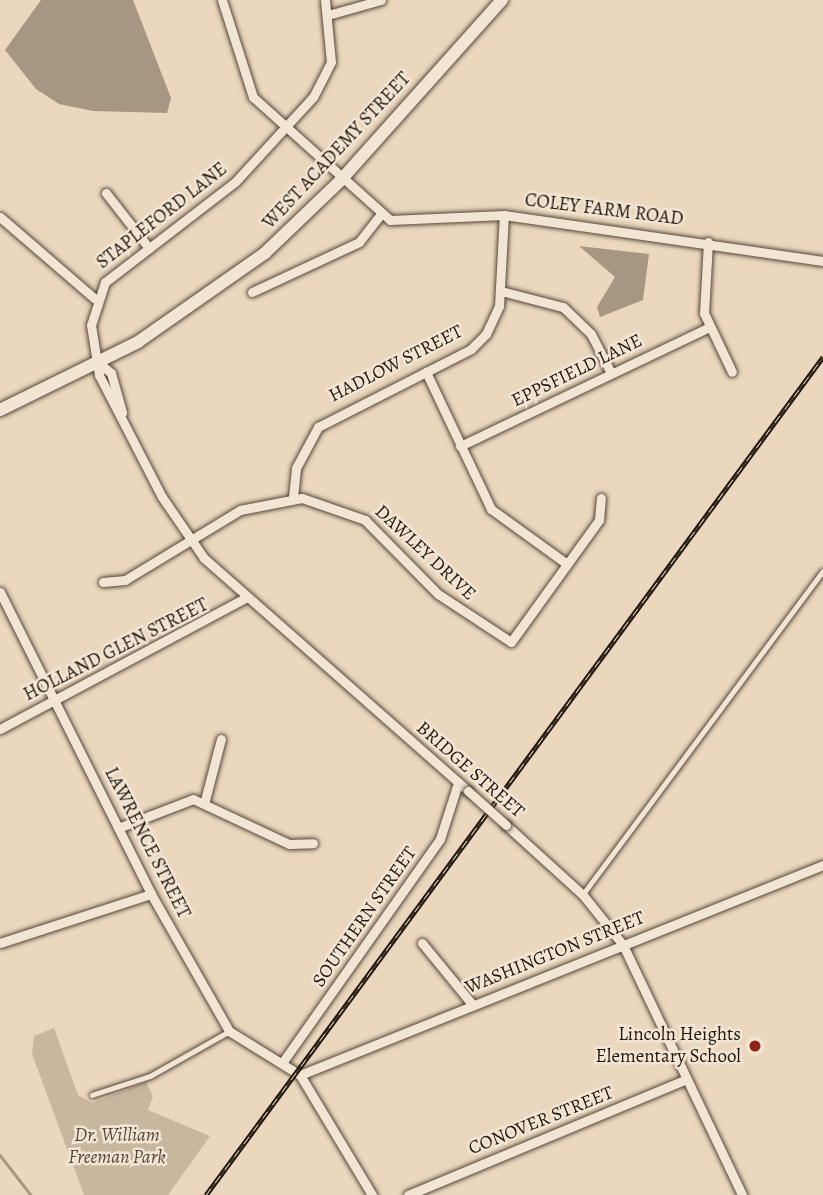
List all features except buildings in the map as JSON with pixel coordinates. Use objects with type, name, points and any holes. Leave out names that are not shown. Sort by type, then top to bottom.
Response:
[{"type":"main road","name":"WEST ACADEMY STREET","points":[[0,410],[99,363],[221,289],[340,181],[502,0]]},
{"type":"street","name":"COLEY FARM ROAD","points":[[222,0],[253,97],[283,130],[380,215],[416,222],[504,215],[708,242],[823,261]]},
{"type":"street","name":"STAPLEFORD LANE","points":[[99,363],[90,325],[95,299],[105,282],[235,182],[324,82],[331,62],[325,0]]},
{"type":"street","points":[[328,15],[382,0]]},
{"type":"street","points":[[106,193],[149,248]]},
{"type":"street","points":[[252,292],[359,242],[380,215]]},
{"type":"street","name":"HADLOW STREET","points":[[293,497],[296,468],[318,427],[426,372],[486,334],[501,291],[504,215]]},
{"type":"street","points":[[0,217],[95,299]]},
{"type":"street","points":[[708,242],[702,287],[709,327],[732,372]]},
{"type":"street","points":[[501,291],[563,307],[592,334],[611,373]]},
{"type":"street","name":"EPPSFIELD LANE","points":[[460,446],[709,327]]},
{"type":"street","name":"BRIDGE STREET","points":[[99,363],[99,375],[122,412],[191,541],[246,598],[583,895],[623,946],[742,1195]]},
{"type":"street","points":[[426,372],[460,446],[498,518],[567,564]]},
{"type":"street","name":"DAWLEY DRIVE","points":[[103,582],[125,580],[240,510],[293,497],[337,505],[365,520],[438,594],[502,640],[511,642],[599,520],[601,498]]},
{"type":"street","name":"LAWRENCE STREET","points":[[0,592],[57,701],[150,894],[229,1031],[250,1050],[282,1063],[300,1075]]},
{"type":"street","name":"HOLLAND GLEN STREET","points":[[0,729],[246,598]]},
{"type":"street","points":[[205,800],[220,739]]},
{"type":"street","name":"SOUTHERN STREET","points":[[282,1063],[440,839],[458,783]]},
{"type":"street","points":[[118,828],[171,802],[205,800],[289,844],[313,843]]},
{"type":"street","name":"WASHINGTON STREET","points":[[300,1075],[823,865]]},
{"type":"street","points":[[0,943],[150,894]]},
{"type":"street","points":[[422,943],[472,1004]]},
{"type":"street","points":[[300,1075],[372,1195]]},
{"type":"street","name":"CONOVER STREET","points":[[408,1195],[686,1079]]},
{"type":"lane","points":[[583,895],[823,571]]},
{"type":"lane","points":[[92,1095],[150,1076],[229,1031]]},
{"type":"green space","name":"Dr. William Freeman Park","points":[[54,1028],[78,1095],[92,1103],[146,1082],[153,1096],[148,1110],[210,1136],[168,1195],[84,1195],[32,1054],[34,1036]]},
{"type":"shaded area","points":[[41,0],[133,0],[171,98],[167,113],[93,111],[59,104],[36,89],[5,50]]},
{"type":"shaded area","points":[[579,246],[649,254],[643,300],[600,317],[597,307],[615,277]]},
{"type":"waterway","points":[[0,1155],[31,1195]]},
{"type":"railway","points":[[206,1195],[823,357]]},
{"type":"place","name":"Lincoln Heights Elementary School","points":[[755,1046]]}]
